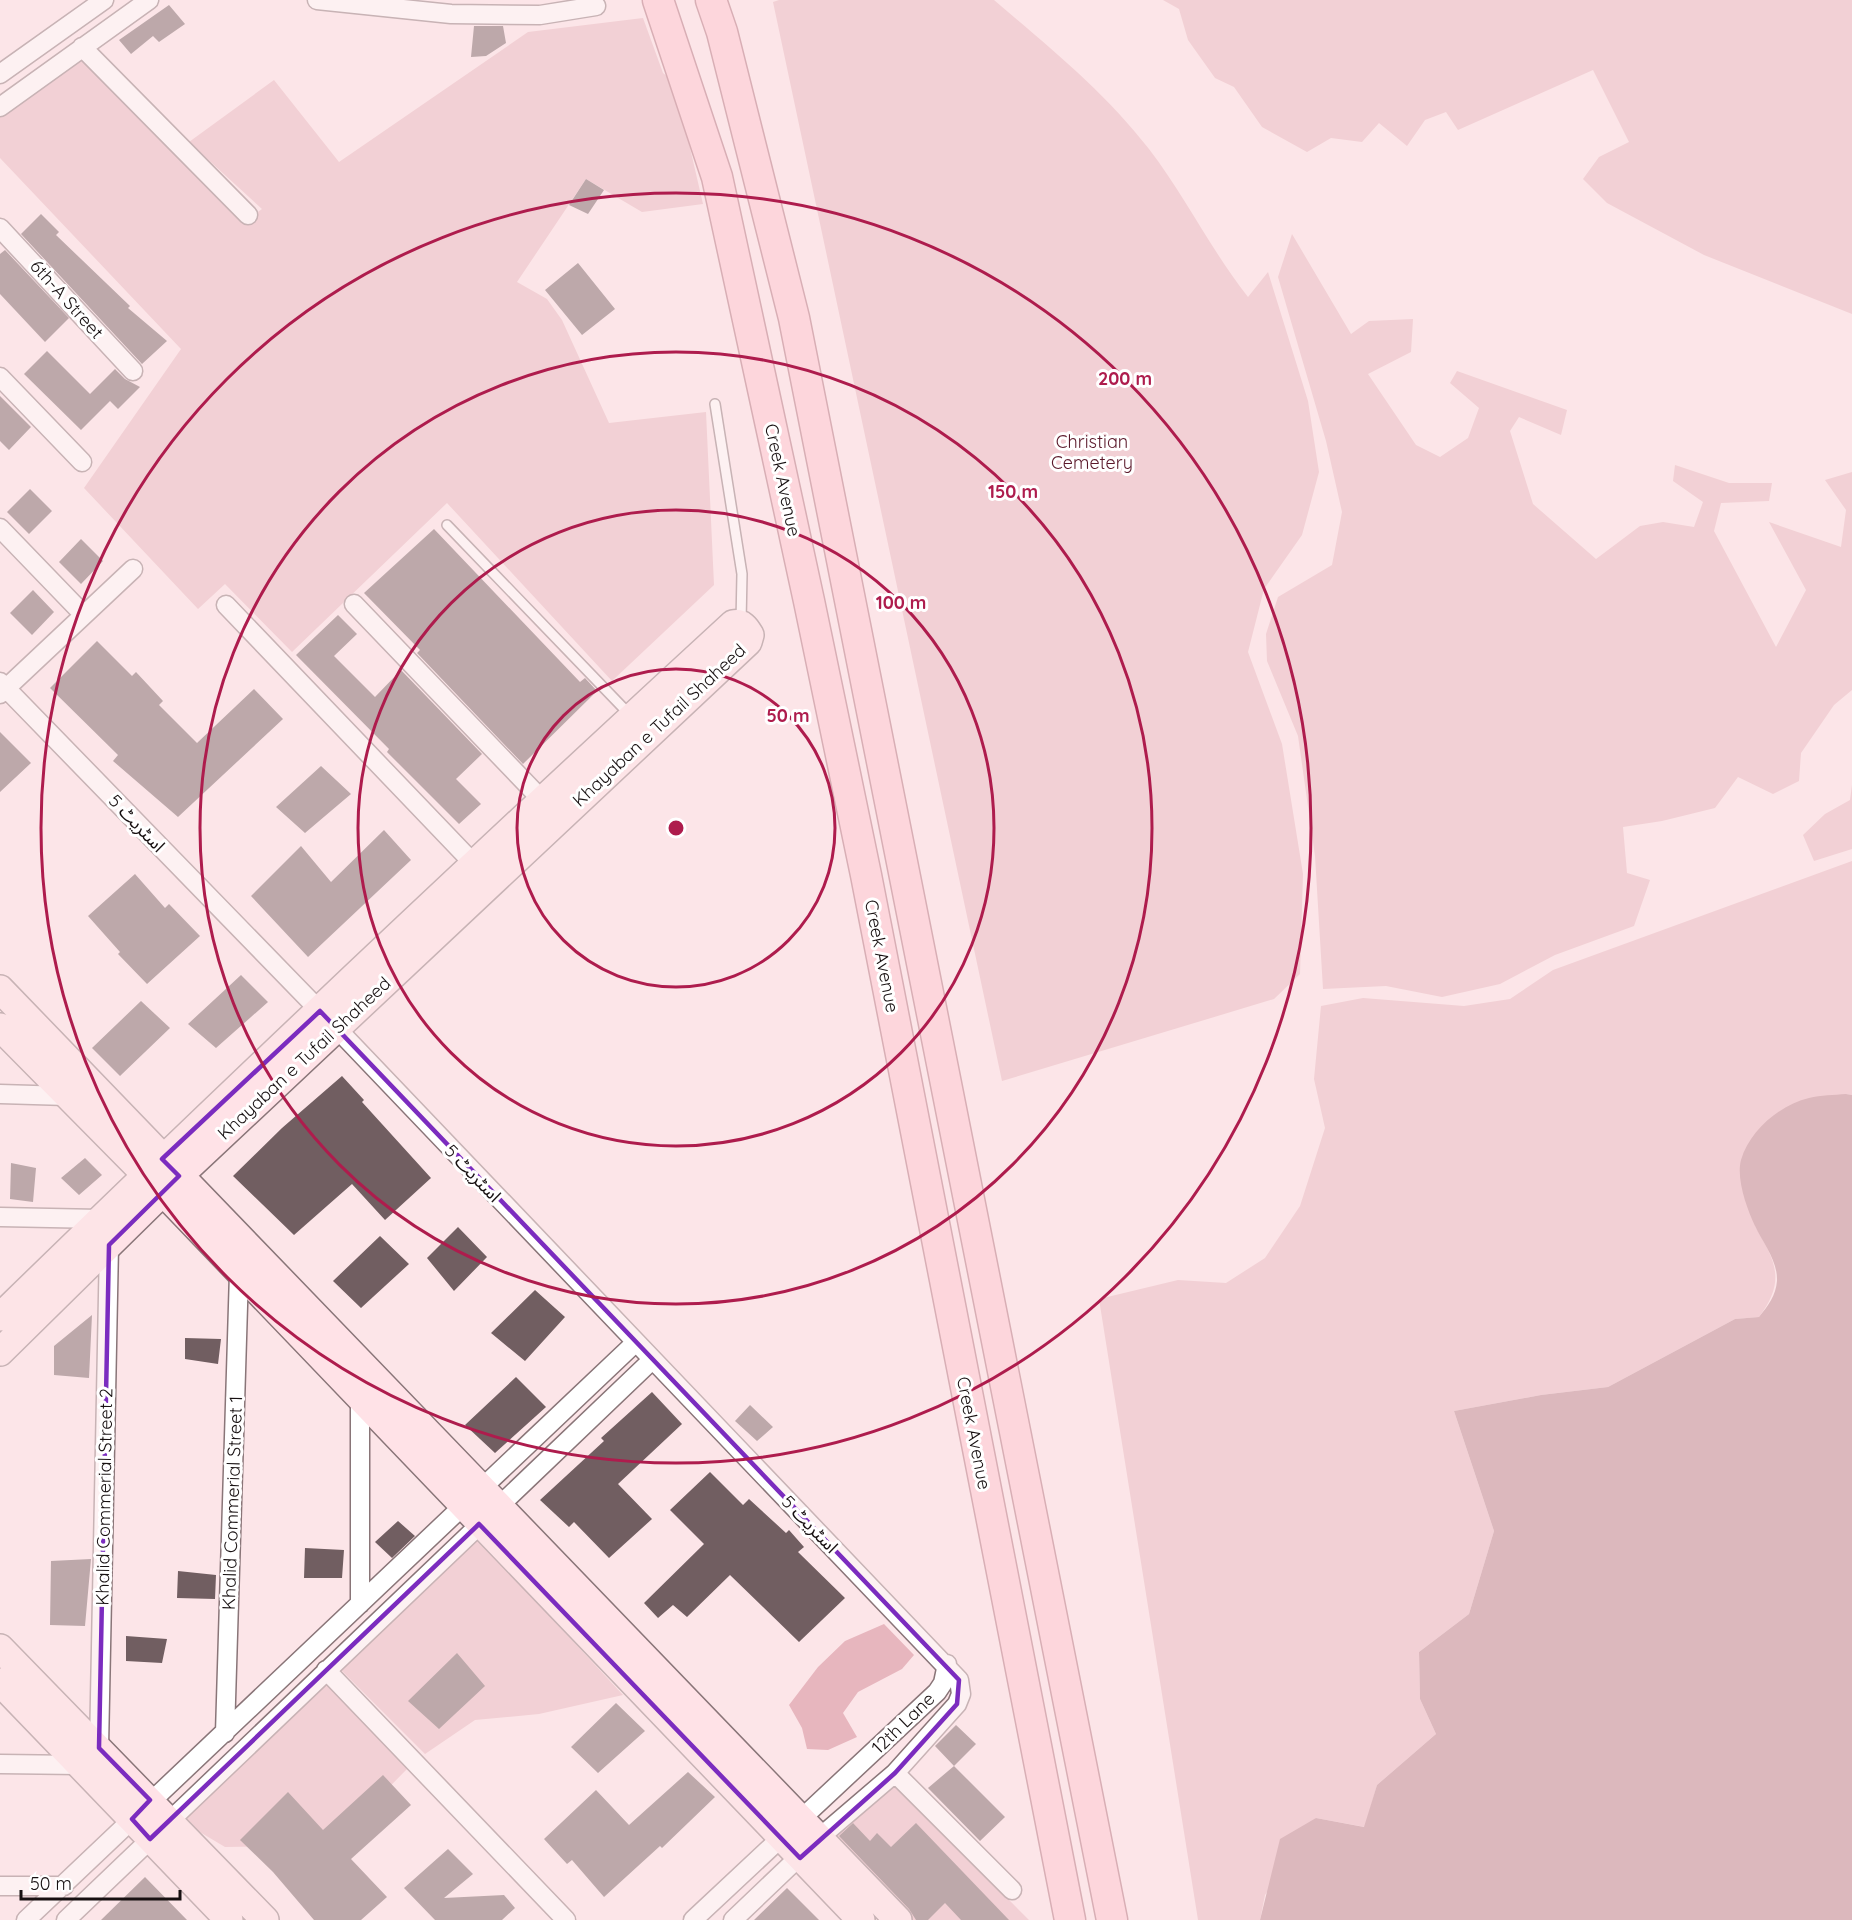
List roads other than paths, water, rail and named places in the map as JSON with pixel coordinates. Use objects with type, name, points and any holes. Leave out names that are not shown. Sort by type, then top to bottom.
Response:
[{"type":"main road","name":"Creek Avenue","points":[[658,0],[717,177],[806,589],[866,875],[1070,1920]]},
{"type":"main road","points":[[711,0],[722,32],[794,318],[1112,1920]]},
{"type":"street","points":[[0,74],[104,0]]},
{"type":"street","points":[[0,107],[149,0]]},
{"type":"street","points":[[316,0],[451,14],[540,15],[596,6]]},
{"type":"street","points":[[82,47],[248,215]]},
{"type":"street","name":"6th-A Street","points":[[0,228],[133,371]]},
{"type":"street","points":[[0,377],[82,462]]},
{"type":"street","points":[[0,528],[84,615]]},
{"type":"street","points":[[2,688],[133,569]]},
{"type":"street","points":[[354,604],[544,802]]},
{"type":"street","points":[[226,605],[474,864]]},
{"type":"street","name":"Khayaban e Tufail Shaheed","points":[[0,1317],[100,1219],[162,1176],[328,1020],[748,642],[750,634],[741,624],[733,624],[544,802],[474,864],[328,1020]]},
{"type":"street","name":"اسٹریٹ 5","points":[[2,688],[328,1020],[651,1360],[947,1664]]},
{"type":"street","points":[[0,989],[162,1176],[239,1273],[360,1401],[480,1506],[781,1838],[861,1920]]},
{"type":"street","points":[[0,1027],[67,1096],[162,1176],[480,1506],[810,1829],[898,1920]]},
{"type":"street","points":[[0,1094],[67,1096]]},
{"type":"street","name":"Khayaban e Tufail Shaheed","points":[[0,1352],[109,1245],[162,1176]]},
{"type":"street","points":[[0,1217],[100,1219]]},
{"type":"street","name":"Khalid Commerial Street 2","points":[[89,1756],[109,1245]]},
{"type":"street","name":"Khalid Commerial Street 1","points":[[225,1733],[239,1273]]},
{"type":"street","points":[[66,1920],[326,1670],[635,1343]]},
{"type":"street","points":[[27,1920],[150,1800],[225,1733],[360,1604],[480,1506],[651,1360]]},
{"type":"street","points":[[360,1401],[360,1604]]},
{"type":"street","points":[[0,1648],[89,1756],[132,1819],[160,1829],[266,1920]]},
{"type":"street","name":"12th Lane","points":[[693,1920],[781,1838],[810,1829],[895,1773],[957,1704],[962,1694],[959,1680],[947,1664]]},
{"type":"street","name":"12th Lane","points":[[733,1920],[800,1858],[810,1829],[937,1692],[943,1683],[947,1664]]},
{"type":"street","points":[[326,1670],[566,1920]]},
{"type":"street","points":[[0,1682],[89,1756],[150,1800],[160,1829],[228,1920]]},
{"type":"street","points":[[0,1764],[89,1756]]},
{"type":"street","points":[[895,1773],[1012,1890]]},
{"type":"street","points":[[0,1886],[64,1886]]},
{"type":"lane","points":[[715,404],[742,573],[741,624]]},
{"type":"lane","points":[[447,525],[632,717]]},
{"type":"park label","name":"Christian Cemetery","points":[[1092,451]]}]
